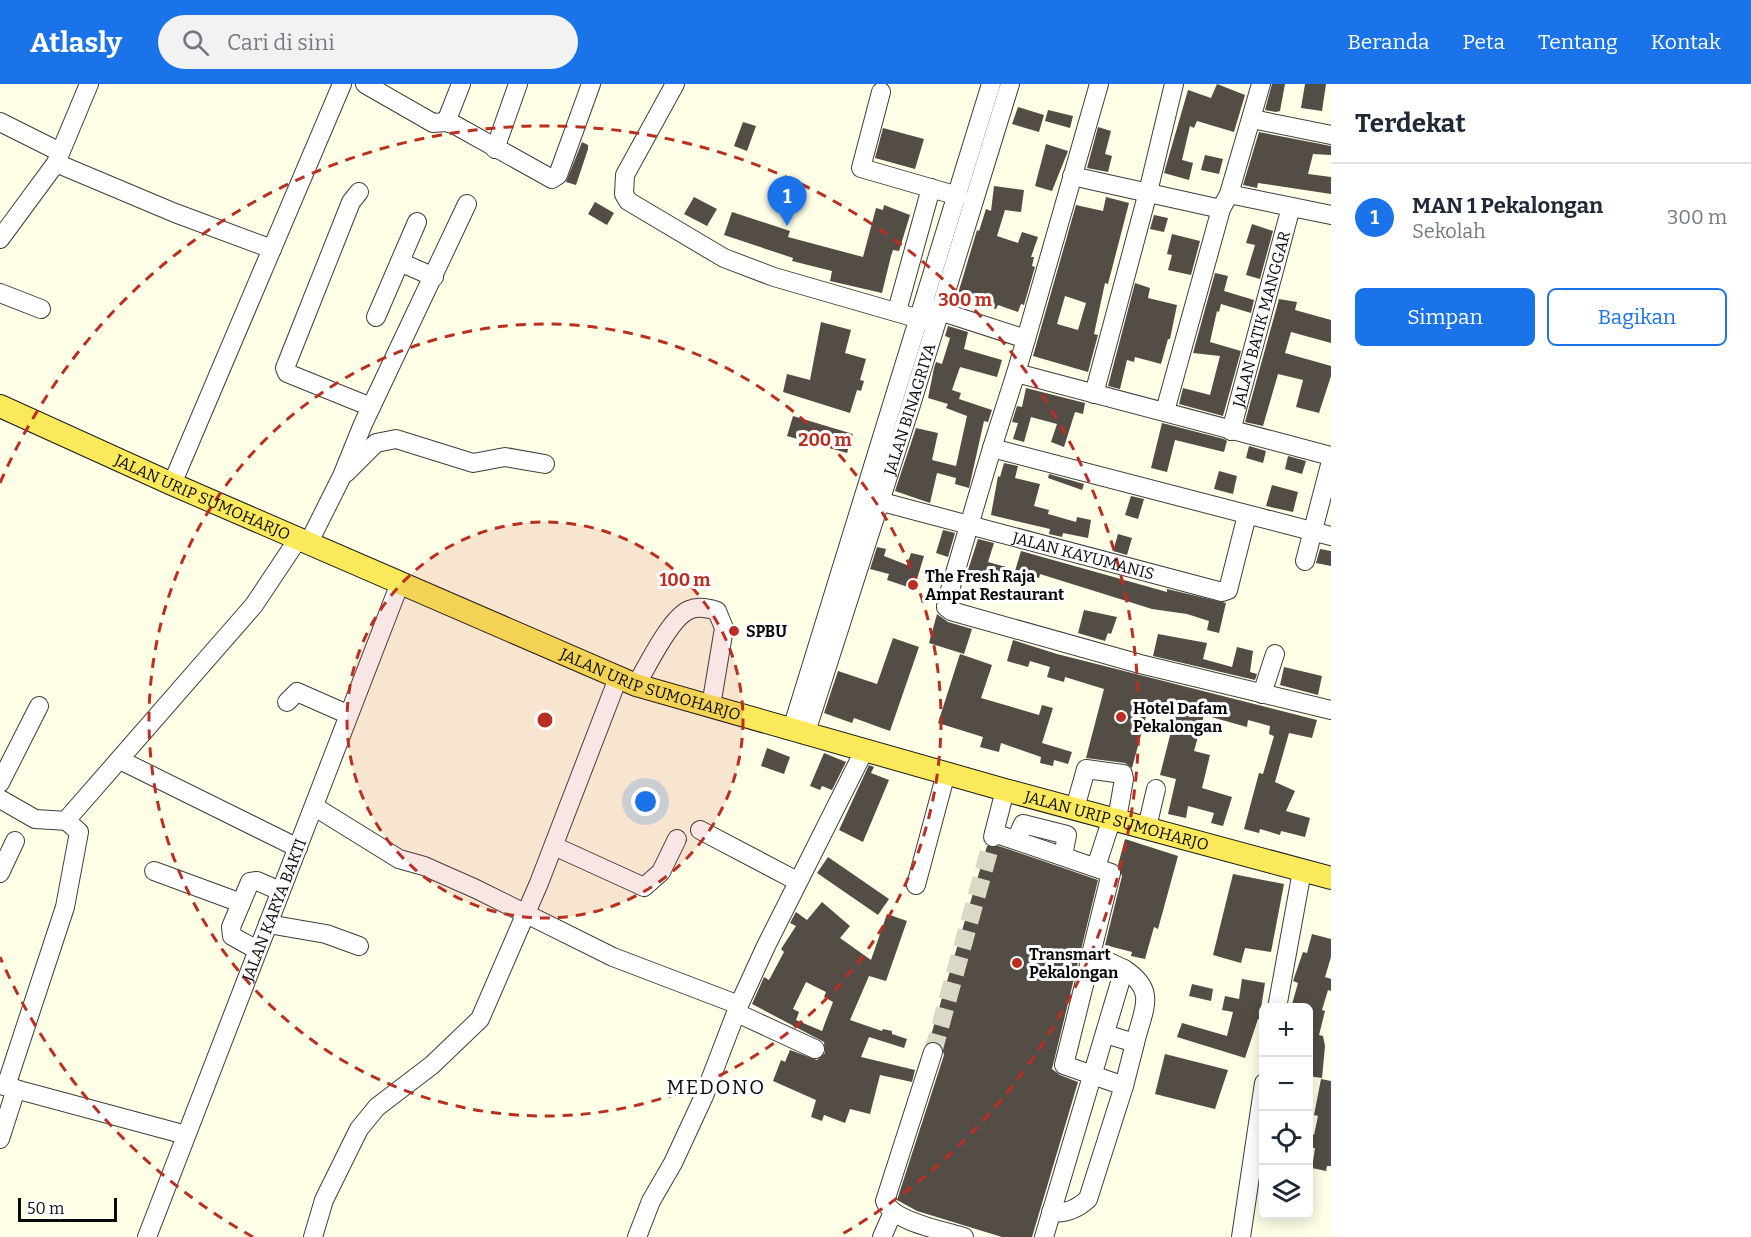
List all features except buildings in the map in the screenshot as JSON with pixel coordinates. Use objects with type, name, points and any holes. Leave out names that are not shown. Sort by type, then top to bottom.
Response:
[{"type":"main road","name":"JALAN URIP SUMOHARJO","points":[[0,406],[172,484],[627,681],[1005,790],[1331,878]]},
{"type":"street","points":[[0,239],[58,158],[89,84]]},
{"type":"street","points":[[172,484],[342,84]]},
{"type":"street","points":[[365,84],[397,92],[433,123],[446,122],[547,178],[556,179],[591,84]]},
{"type":"street","points":[[446,122],[461,84]]},
{"type":"street","points":[[495,149],[518,84]]},
{"type":"street","points":[[675,84],[625,175],[624,186],[628,201],[724,258],[774,277],[1026,339]]},
{"type":"street","name":"JALAN BINAGRIYA","points":[[799,731],[870,499],[902,404],[919,314],[948,193],[991,84]]},
{"type":"street","name":"JALAN BINAGRIYA","points":[[919,314],[1010,84]]},
{"type":"street","points":[[1099,84],[946,607],[951,611],[1262,694],[1331,710]]},
{"type":"street","points":[[1094,394],[1148,192],[1174,84]]},
{"type":"street","points":[[1165,411],[1261,84]]},
{"type":"street","points":[[881,92],[861,168],[948,193],[919,314]]},
{"type":"street","points":[[1252,119],[1331,135]]},
{"type":"street","points":[[0,122],[58,158],[175,213],[272,249]]},
{"type":"street","points":[[1072,176],[1148,192],[1291,207],[1331,215]]},
{"type":"street","points":[[358,192],[351,202],[285,368],[287,373],[371,407]]},
{"type":"street","points":[[68,821],[254,605],[303,541],[342,476],[371,407],[467,204]]},
{"type":"street","name":"JALAN BATIK MANGGAR","points":[[1231,430],[1291,207]]},
{"type":"street","points":[[376,317],[417,222]]},
{"type":"street","points":[[400,262],[434,277]]},
{"type":"street","points":[[0,293],[41,309]]},
{"type":"street","points":[[1016,373],[1331,456]]},
{"type":"street","points":[[342,476],[376,443],[396,439],[473,463],[505,457],[545,464]]},
{"type":"street","points":[[992,448],[1331,536]]},
{"type":"street","points":[[1305,561],[1331,461]]},
{"type":"street","name":"JALAN KAYUMANIS","points":[[870,499],[1222,592],[1228,590],[1247,515]]},
{"type":"street","name":"JALAN KARYA BAKTI","points":[[147,1237],[256,950],[315,807],[347,714],[400,583]]},
{"type":"street","points":[[313,1237],[324,1200],[359,1129],[377,1107],[432,1065],[480,1019],[627,681],[675,621],[686,611],[707,608],[717,611],[724,628],[711,706]]},
{"type":"street","points":[[1262,694],[1275,654]]},
{"type":"street","points":[[287,702],[297,692],[347,714]]},
{"type":"street","points":[[0,783],[39,706]]},
{"type":"street","points":[[637,1237],[651,1201],[674,1163],[704,1096],[738,1009],[797,881],[813,854],[865,749]]},
{"type":"street","points":[[120,759],[298,848]]},
{"type":"street","points":[[1075,808],[1086,768],[1123,774],[1124,779],[1114,818],[1096,867]]},
{"type":"street","points":[[916,885],[946,773]]},
{"type":"street","points":[[1147,827],[1156,789]]},
{"type":"street","points":[[1005,790],[994,835],[1016,840],[1111,873],[1064,1064],[1124,1086]]},
{"type":"street","points":[[0,799],[35,819],[68,821],[79,832],[64,907],[8,1087],[0,1139]]},
{"type":"street","points":[[315,807],[399,859],[435,871],[613,957],[738,1009],[815,1049]]},
{"type":"street","points":[[700,830],[797,881]]},
{"type":"street","points":[[554,846],[641,887],[661,872],[677,839]]},
{"type":"street","points":[[0,873],[15,841]]},
{"type":"street","points":[[154,871],[241,903]]},
{"type":"street","points":[[1278,1003],[1302,871]]},
{"type":"street","points":[[256,950],[232,936],[231,932],[241,903],[253,881],[280,891]]},
{"type":"street","points":[[268,924],[326,934],[359,946]]},
{"type":"street","points":[[1051,1212],[1063,1214],[1081,1206],[1088,1199],[1124,1086],[1146,997],[1139,979],[1092,953]]},
{"type":"street","points":[[1044,1237],[1124,969]]},
{"type":"street","points":[[1105,1034],[1135,1043]]},
{"type":"street","points":[[933,1052],[885,1201],[887,1207],[902,1218],[964,1237]]},
{"type":"street","points":[[8,1087],[186,1135]]},
{"type":"street","points":[[1241,1237],[1259,1111]]},
{"type":"street","points":[[882,1237],[893,1212]]},
{"type":"tunnel","points":[[933,1052],[993,837]]},
{"type":"place","name":"MAN 1 Pekalongan","points":[[787,226]]},
{"type":"place","name":"The Fresh Raja Ampat Restaurant","points":[[913,585]]},
{"type":"place","name":"SPBU","points":[[734,631]]},
{"type":"place","name":"Hotel Dafam Pekalongan","points":[[1121,717]]},
{"type":"place","name":"Transmart Pekalongan","points":[[1017,963]]},
{"type":"district","name":"MEDONO","points":[[716,1087]]}]
